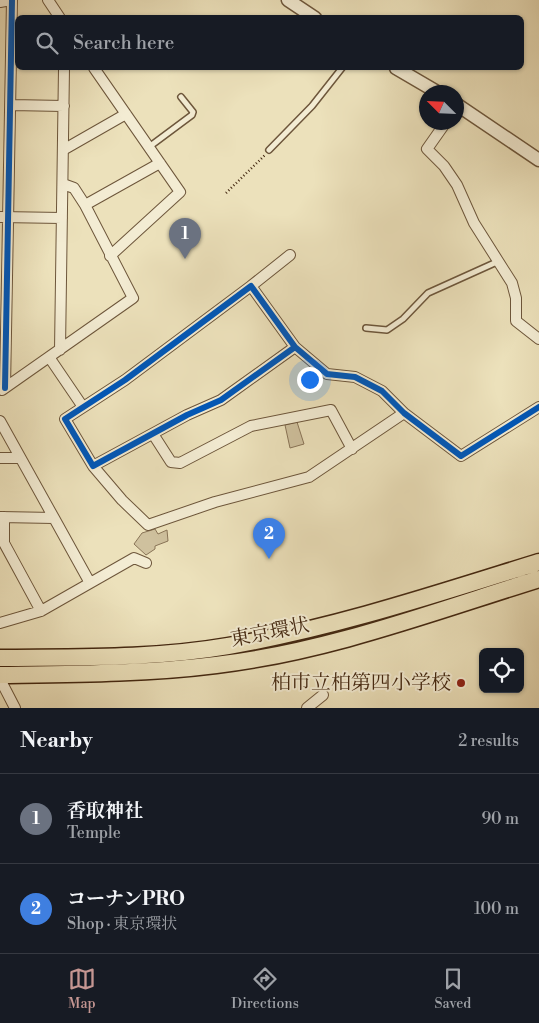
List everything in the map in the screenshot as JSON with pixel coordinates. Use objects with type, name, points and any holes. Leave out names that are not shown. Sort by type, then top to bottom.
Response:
[{"type":"highway","name":"東京環状","points":[[0,658],[155,654],[273,638],[346,622],[539,562]]},
{"type":"highway","name":"東京環状","points":[[0,675],[115,673],[217,665],[286,653],[357,636],[539,579]]},
{"type":"street","points":[[0,2],[12,0],[11,105],[4,217],[3,390]]},
{"type":"street","points":[[48,0],[58,15]]},
{"type":"street","points":[[288,0],[310,15]]},
{"type":"street","points":[[60,350],[64,70]]},
{"type":"street","points":[[95,70],[180,192],[110,256]]},
{"type":"street","points":[[399,70],[425,85]]},
{"type":"street","points":[[11,105],[64,106]]},
{"type":"street","points":[[464,111],[539,160]]},
{"type":"street","points":[[63,150],[126,114]]},
{"type":"street","points":[[440,130],[427,149],[444,166],[457,185],[474,223],[512,283],[516,298],[516,321],[539,340]]},
{"type":"street","points":[[85,205],[160,163]]},
{"type":"street","points":[[3,390],[133,298],[85,205],[74,188],[63,184]]},
{"type":"street","points":[[4,217],[62,218]]},
{"type":"street","points":[[290,255],[164,352],[65,419],[93,466],[122,500],[148,525],[216,502],[309,477],[404,413]]},
{"type":"street","points":[[251,286],[295,347],[327,374],[355,377],[382,391],[404,413],[461,456],[539,407]]},
{"type":"street","points":[[93,466],[221,400],[295,347]]},
{"type":"street","points":[[49,357],[83,408]]},
{"type":"street","points":[[153,434],[171,462],[175,463],[251,426],[331,410],[352,449]]},
{"type":"street","points":[[0,421],[90,583]]},
{"type":"street","points":[[0,458],[20,458]]},
{"type":"street","points":[[41,611],[4,543],[2,517],[54,518]]},
{"type":"street","points":[[0,624],[41,611],[134,558],[146,563]]},
{"type":"street","points":[[0,679],[15,708]]},
{"type":"street","points":[[307,708],[323,695]]},
{"type":"lane","points":[[269,150],[312,106],[340,70]]},
{"type":"lane","points":[[149,147],[192,115],[192,112],[181,96]]},
{"type":"lane","points":[[366,328],[387,330],[403,319],[428,293],[499,261]]},
{"type":"path","points":[[226,193],[269,150]]},
{"type":"shaded area","points":[[297,422],[304,444],[290,448],[285,425]]},
{"type":"shaded area","points":[[155,529],[158,534],[167,530],[168,541],[155,546],[155,549],[146,555],[134,544],[142,533]]},
{"type":"cycle path","points":[[5,388],[12,0]]},
{"type":"cycle path","points":[[295,347],[221,400],[187,415],[93,466],[65,419],[125,380],[251,286],[295,347],[327,374],[355,377],[382,391],[404,413],[461,456],[539,407]]},
{"type":"place","name":"香取神社","points":[[185,259]]},
{"type":"place","name":"コーナンPRO","points":[[269,559]]},
{"type":"place","name":"柏市立柏第四小学校","points":[[461,683]]}]
